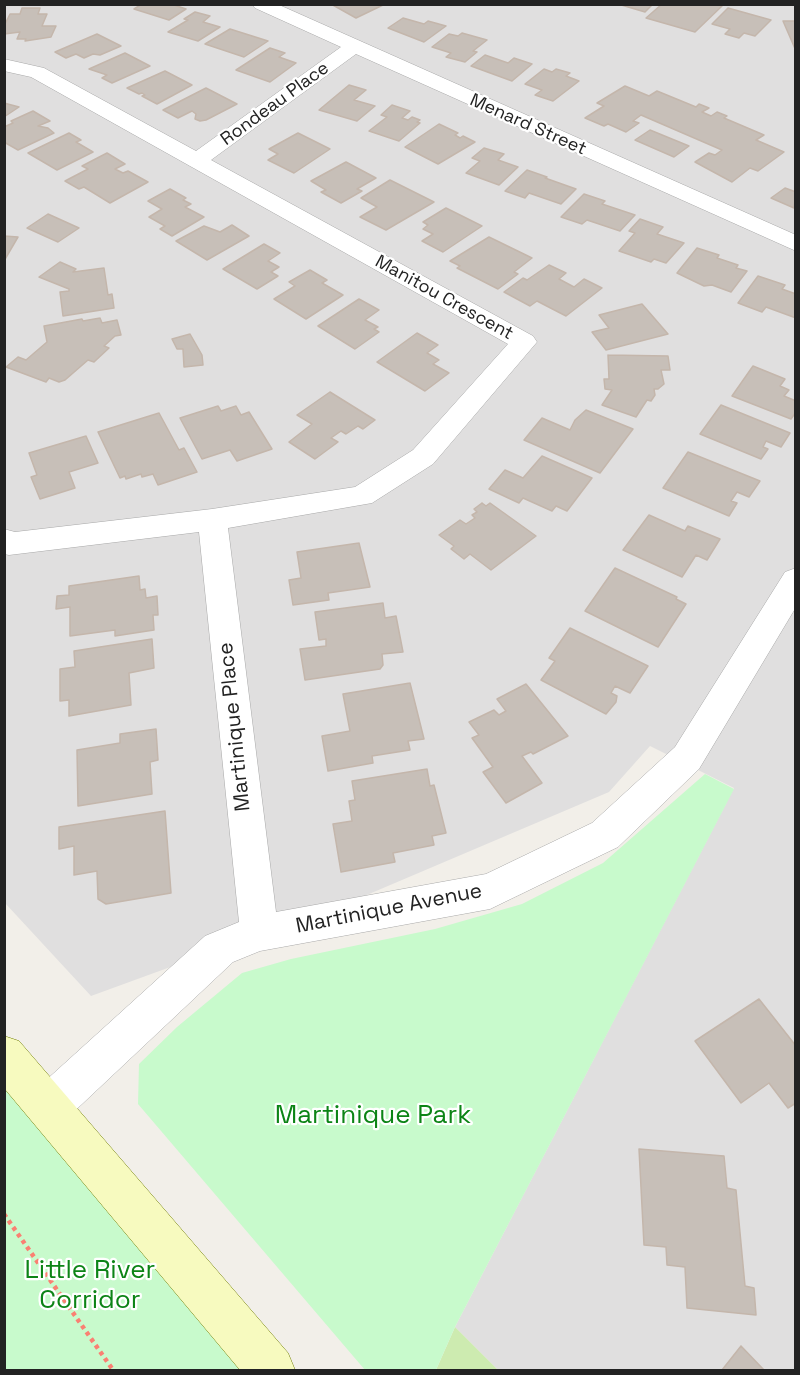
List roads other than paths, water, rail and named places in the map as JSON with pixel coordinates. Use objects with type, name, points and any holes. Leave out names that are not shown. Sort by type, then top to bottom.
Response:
[{"type":"street","name":"Menard Street","points":[[261,4],[795,244]]},
{"type":"street","name":"Rondeau Place","points":[[196,160],[353,47]]},
{"type":"street","name":"Manitou Crescent","points":[[4,65],[37,72],[524,342],[423,457],[362,496],[212,520],[9,544],[4,540]]},
{"type":"street","name":"Martinique Place","points":[[212,520],[259,933]]},
{"type":"street","name":"Martinique Avenue","points":[[48,1107],[219,949],[259,933],[490,891],[605,836],[687,758],[794,584]]},
{"type":"street","points":[[4,1056],[271,1371]]},
{"type":"park label","name":"Martinique Park","points":[[373,1116]]},
{"type":"park label","name":"Little River Corridor","points":[[90,1286]]}]
